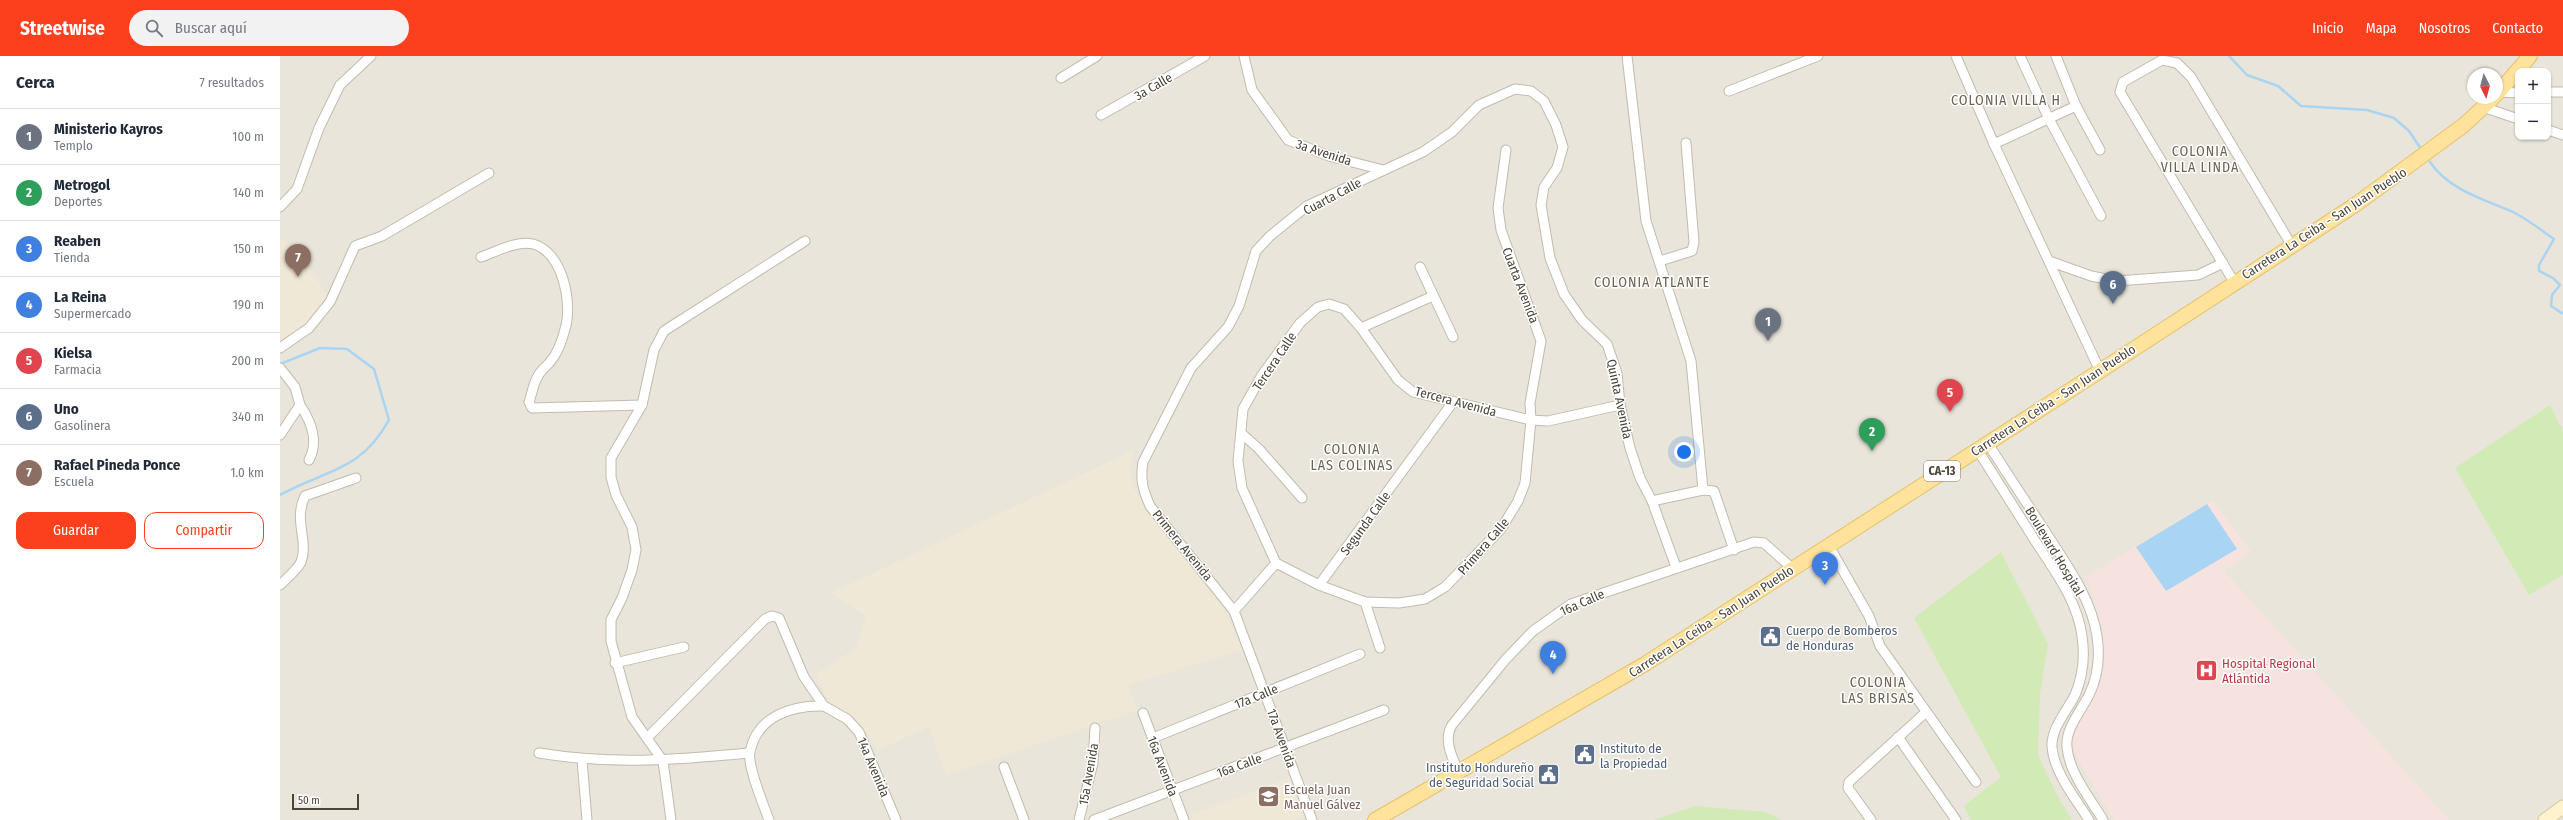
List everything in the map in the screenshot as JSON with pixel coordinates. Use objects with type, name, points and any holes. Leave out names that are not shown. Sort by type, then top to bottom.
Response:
[{"type":"main road","name":"Carretera La Ceiba - San Juan Pueblo","points":[[2503,87],[2530,56]]},
{"type":"main road","name":"Carretera La Ceiba - San Juan Pueblo","points":[[1375,820],[1645,664],[1829,546],[2100,371],[2234,282],[2355,205],[2418,161],[2486,104]]},
{"type":"street","points":[[280,207],[297,190],[319,128],[340,85],[371,56]]},
{"type":"street","points":[[1060,78],[1097,56]]},
{"type":"street","name":"3a Calle","points":[[1101,115],[1205,56]]},
{"type":"street","name":"3a Avenida","points":[[1244,56],[1252,90],[1288,140],[1329,156],[1383,170]]},
{"type":"street","points":[[1627,56],[1646,221],[1691,361],[1703,490]]},
{"type":"street","points":[[1729,91],[1818,56]]},
{"type":"street","points":[[1956,56],[1994,144],[2100,371]]},
{"type":"street","points":[[2020,56],[2049,119],[2101,216]]},
{"type":"street","points":[[2056,56],[2076,106],[2100,150]]},
{"type":"street","points":[[2234,282],[2120,92],[2122,82],[2162,60],[2177,62],[2191,77],[2292,246]]},
{"type":"street","name":"Cuarta Calle","points":[[1141,475],[1143,462],[1191,368],[1228,327],[1239,306],[1256,251],[1270,236],[1307,206],[1423,152],[1452,132],[1479,105],[1515,89],[1531,91]]},
{"type":"street","name":"Quinta Avenida","points":[[1531,91],[1544,102],[1556,125],[1563,147],[1557,168],[1544,187],[1541,205],[1550,258],[1564,294],[1582,320],[1607,344],[1617,373],[1620,405],[1630,448],[1640,478],[1652,501],[1676,567]]},
{"type":"street","points":[[2551,92],[2563,92]]},
{"type":"street","points":[[2503,96],[2515,94]]},
{"type":"street","points":[[2500,104],[2515,117]]},
{"type":"street","points":[[1994,144],[2076,106]]},
{"type":"street","points":[[2551,131],[2563,135]]},
{"type":"street","points":[[1660,261],[1692,250],[1694,242],[1686,143]]},
{"type":"street","name":"Cuarta Avenida","points":[[1506,150],[1498,208],[1501,230],[1541,341],[1530,403],[1531,420]]},
{"type":"street","points":[[280,348],[309,328],[330,302],[356,246],[382,236],[489,173]]},
{"type":"street","points":[[672,820],[663,761],[632,717],[615,663],[611,641],[611,620],[622,598],[632,570],[636,550],[632,528],[616,495],[611,477],[611,458],[642,405],[654,350],[664,331],[805,241]]},
{"type":"street","points":[[480,257],[519,243],[534,244],[548,252],[554,259],[560,274],[568,303],[568,320],[555,355],[537,377],[529,402],[532,408],[642,405]]},
{"type":"street","points":[[2049,261],[2090,276],[2117,282],[2198,275],[2223,263]]},
{"type":"street","points":[[1420,267],[1453,337]]},
{"type":"street","points":[[1361,328],[1433,296]]},
{"type":"street","name":"Tercera Avenida","points":[[1328,304],[1344,309],[1361,328],[1398,380],[1413,392],[1531,420],[1548,420],[1620,405]]},
{"type":"street","name":"Tercera Calle","points":[[1276,562],[1242,488],[1238,461],[1243,409],[1262,375],[1300,323],[1318,307],[1328,304]]},
{"type":"street","points":[[280,368],[295,387],[300,405],[311,423],[313,452],[308,460]]},
{"type":"street","name":"Segunda Calle","points":[[1319,585],[1453,402]]},
{"type":"street","points":[[280,435],[300,405]]},
{"type":"street","name":"Primera Calle","points":[[1276,562],[1319,585],[1365,602],[1399,603],[1425,600],[1445,587],[1475,559],[1501,529],[1518,501],[1525,483],[1531,420]]},
{"type":"street","points":[[1240,433],[1259,449],[1302,498]]},
{"type":"street","name":"Boulevard Hospital","points":[[1982,446],[2068,591],[2079,622],[2084,656],[2082,675],[2075,694],[2054,733],[2052,746],[2054,759],[2089,820]]},
{"type":"street","name":"Boulevard Hospital","points":[[1982,446],[2079,584],[2094,622],[2098,656],[2096,675],[2089,694],[2068,733],[2066,746],[2068,758],[2103,820]]},
{"type":"street","name":"Primera Avenida","points":[[1141,475],[1142,488],[1150,506],[1234,612]]},
{"type":"street","points":[[280,585],[301,563],[303,554],[299,515],[305,496],[356,478]]},
{"type":"street","points":[[1652,501],[1703,490],[1711,490],[1717,494],[1734,550]]},
{"type":"street","name":"16a Calle","points":[[1459,772],[1450,751],[1448,733],[1506,659],[1533,631],[1571,604],[1676,567],[1734,550],[1754,542],[1764,543],[1793,569]]},
{"type":"street","points":[[1829,546],[1868,616],[1880,646],[1925,713],[1976,782]]},
{"type":"street","points":[[1234,612],[1276,562]]},
{"type":"street","points":[[1365,602],[1380,648]]},
{"type":"street","name":"17a Avenida","points":[[1234,612],[1312,820]]},
{"type":"street","points":[[647,738],[765,619],[772,616],[779,618],[804,677],[824,706]]},
{"type":"street","points":[[615,663],[684,647]]},
{"type":"street","name":"17a Calle","points":[[1153,738],[1360,654]]},
{"type":"street","points":[[770,820],[763,803],[749,753],[761,731],[770,721],[783,711],[806,706],[824,706]]},
{"type":"street","name":"14a Avenida","points":[[824,706],[847,719],[859,732],[896,820]]},
{"type":"street","name":"16a Calle","points":[[1094,820],[1285,749],[1384,710]]},
{"type":"street","name":"16a Avenida","points":[[1143,713],[1184,820]]},
{"type":"street","points":[[1871,820],[1851,794],[1848,788],[1849,782],[1925,713]]},
{"type":"street","name":"15a Avenida","points":[[1079,820],[1093,763],[1095,728]]},
{"type":"street","points":[[1898,738],[1956,820]]},
{"type":"street","points":[[538,753],[582,760],[663,761],[749,753]]},
{"type":"street","points":[[582,760],[587,820]]},
{"type":"street","points":[[1004,767],[1024,820]]},
{"type":"street","points":[[2545,820],[2563,807]]},
{"type":"shaded area","points":[[280,56],[2563,56],[2563,820],[280,820]]},
{"type":"shaded area","points":[[280,237],[303,257],[328,297],[306,325],[280,343]]},
{"type":"shaded area","points":[[1134,450],[1130,470],[1133,488],[1226,613],[1242,650],[1128,685],[1138,710],[946,775],[929,727],[878,750],[855,718],[829,701],[815,675],[856,648],[866,616],[831,593]]},
{"type":"shaded area","name":"Hospital Regional Atlántida","points":[[2213,500],[2251,552],[2224,571],[2449,820],[2114,820],[2069,744],[2073,730],[2097,683],[2103,656],[2102,628],[2087,576]]},
{"type":"shaded area","name":"Escuela Juan Manuel Gálvez","points":[[1289,778],[1304,817],[1294,820],[1192,820],[1190,815]]},
{"type":"green space","points":[[2550,405],[2563,431],[2563,575],[2529,595],[2455,468]]},
{"type":"green space","points":[[2001,552],[2048,644],[2040,694],[2038,755],[2057,795],[2072,820],[1971,820],[1964,806],[2001,777],[1914,618]]},
{"type":"green space","points":[[1695,806],[1765,812],[1782,820],[1654,820]]},
{"type":"water","points":[[2207,504],[2237,549],[2166,591],[2136,547]]},
{"type":"waterway","points":[[2229,56],[2247,75],[2278,86],[2301,106],[2367,110],[2394,118],[2409,131],[2421,149]]},
{"type":"waterway","points":[[2430,162],[2438,172],[2457,187],[2467,193],[2513,212],[2554,239],[2539,265],[2539,271],[2553,278],[2560,285],[2552,295],[2551,306],[2563,314]]},
{"type":"waterway","points":[[280,364],[320,348],[347,349],[374,369],[389,420],[378,437],[354,460],[280,495]]},
{"type":"place","name":"Rafael Pineda Ponce","points":[[298,277]]},
{"type":"place","name":"Uno","points":[[2113,304]]},
{"type":"place","name":"Ministerio Kayros","points":[[1768,341]]},
{"type":"place","name":"Kielsa","points":[[1950,412]]},
{"type":"place","name":"Metrogol","points":[[1872,451]]},
{"type":"place","name":"Reaben","points":[[1825,585]]},
{"type":"place","name":"Cuerpo de Bomberos de Honduras","points":[[1770,637]]},
{"type":"place","name":"Hospital Regional Atlántida","points":[[2207,670]]},
{"type":"place","name":"La Reina","points":[[1553,674]]},
{"type":"place","name":"Instituto de la Propiedad","points":[[1584,755]]},
{"type":"place","name":"Instituto Hondureño de Seguridad Social","points":[[1549,774]]},
{"type":"place","name":"Escuela Juan Manuel Gálvez","points":[[1268,796]]},
{"type":"district","name":"COLONIA VILLA H","points":[[2006,100]]},
{"type":"district","name":"COLONIA VILLA LINDA","points":[[2200,160]]},
{"type":"district","name":"COLONIA ATLANTE","points":[[1652,282]]},
{"type":"district","name":"COLONIA LAS COLINAS","points":[[1352,458]]},
{"type":"district","name":"COLONIA LAS BRISAS","points":[[1878,690]]}]
